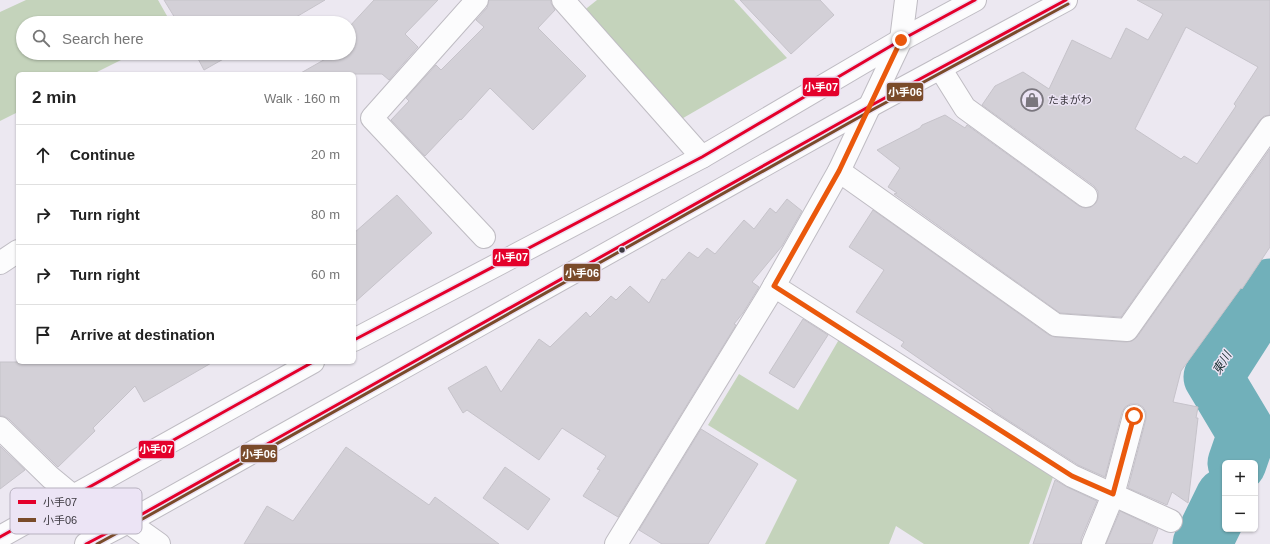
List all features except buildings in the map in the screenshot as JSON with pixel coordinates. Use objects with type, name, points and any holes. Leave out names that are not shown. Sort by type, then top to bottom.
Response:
[{"type":"main road","points":[[477,0],[372,118],[484,237]]},
{"type":"main road","points":[[616,544],[774,286],[839,171],[901,40],[906,0]]},
{"type":"main road","points":[[356,339],[702,156],[901,40],[975,0]]},
{"type":"main road","points":[[142,514],[870,106],[1066,0]]},
{"type":"main road","points":[[572,3],[702,156]]},
{"type":"main road","points":[[940,68],[965,108],[1086,196]]},
{"type":"main road","points":[[839,171],[1056,325],[1127,330],[1270,126]]},
{"type":"main road","points":[[0,263],[16,252]]},
{"type":"main road","points":[[774,286],[1072,476],[1171,521]]},
{"type":"main road","points":[[87,488],[310,364]]},
{"type":"main road","points":[[1093,544],[1113,494],[1134,416]]},
{"type":"main road","points":[[0,428],[63,488]]},
{"type":"main road","points":[[0,537],[10,531]]},
{"type":"main road","points":[[142,532],[159,544]]},
{"type":"main road","points":[[86,544],[105,534]]},
{"type":"green space","points":[[26,0],[158,0],[167,16],[16,16],[16,60],[121,60],[97,72],[16,72],[16,113],[0,121],[0,12]]},
{"type":"green space","points":[[597,0],[734,0],[787,58],[678,121],[582,12]]},
{"type":"green space","points":[[841,336],[1053,477],[1029,544],[924,544],[896,526],[889,544],[765,544],[797,480],[708,425],[739,374],[798,410]]},
{"type":"waterway","name":"東川","points":[[1238,460],[1247,434],[1213,377],[1270,288]]},
{"type":"waterway","name":"東川","points":[[1202,544],[1222,503]]},
{"type":"transit line","name":"小手07","points":[[356,339],[702,157],[901,40],[975,0]]},
{"type":"transit line","name":"小手07","points":[[142,514],[870,106],[1066,0]]},
{"type":"transit line","name":"小手06","points":[[142,519],[872,110],[1068,4]]},
{"type":"transit line","name":"小手07","points":[[88,488],[309,364]]},
{"type":"transit line","name":"小手07","points":[[0,537],[10,531]]},
{"type":"transit line","name":"小手07","points":[[86,544],[105,534]]},
{"type":"transit line","name":"小手06","points":[[97,544],[115,534]]},
{"type":"place","name":"たまがわ","points":[[1032,100]]},
{"type":"route","points":[[901,40],[839,171],[774,286],[1072,476],[1113,494],[1134,416]]}]
